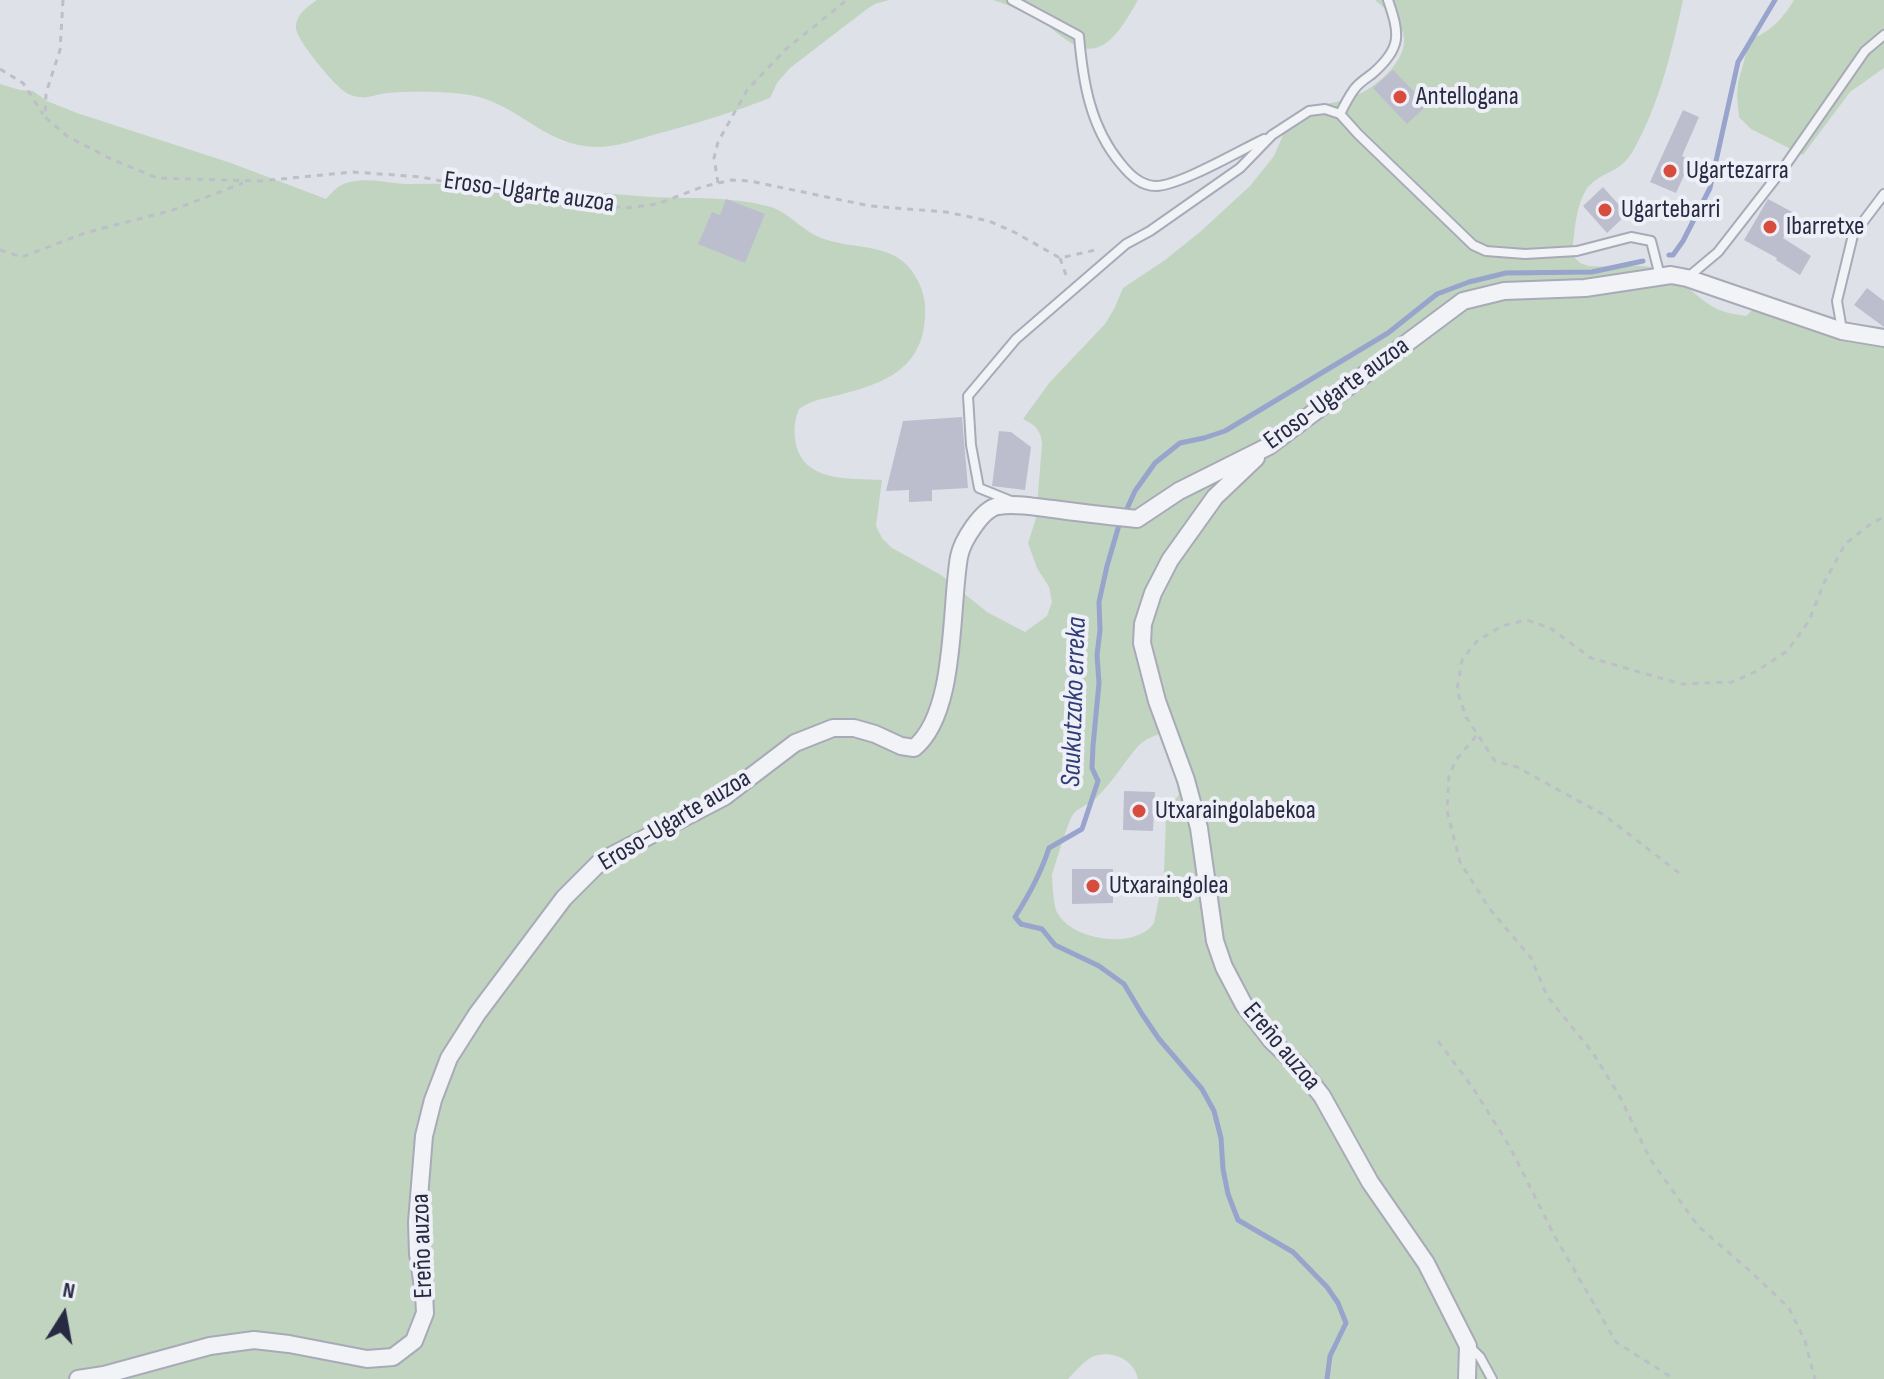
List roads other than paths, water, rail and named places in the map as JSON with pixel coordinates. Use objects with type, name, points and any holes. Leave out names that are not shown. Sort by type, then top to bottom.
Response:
[{"type":"street","name":"Eroso-Ugarte auzoa","points":[[424,1136],[433,1100],[449,1058],[477,1014],[564,898],[601,861],[724,797],[795,743],[833,728],[854,728],[914,748],[926,738],[939,705],[950,656],[959,553],[977,521],[994,507],[1018,504],[1137,519],[1179,491],[1269,446],[1463,301],[1504,291],[1585,288],[1671,275],[1842,331],[1884,338]]},
{"type":"street","name":"Ereño auzoa","points":[[1269,446],[1215,497],[1170,560],[1153,593],[1143,624],[1142,643],[1157,701],[1186,780],[1199,828],[1215,941],[1224,967],[1244,1005],[1322,1096],[1370,1182],[1426,1263],[1468,1346],[1467,1379]]},
{"type":"street","name":"Ereño auzoa","points":[[78,1379],[104,1375],[210,1346],[254,1340],[367,1359],[393,1357],[414,1341],[425,1313],[417,1222],[424,1136]]},
{"type":"lane","name":"Eroso-Ugarte auzoa","points":[[1012,0],[1079,36],[1083,77],[1092,113],[1111,152],[1133,179],[1155,186],[1177,181],[1272,135],[1309,111],[1325,109],[1340,114]]},
{"type":"lane","points":[[1388,0],[1397,40],[1393,50],[1382,66],[1354,89],[1340,114],[1358,134],[1473,245],[1486,251],[1525,254],[1577,251],[1631,237],[1651,241],[1660,276]]},
{"type":"lane","points":[[1687,278],[1718,252],[1785,166],[1865,51],[1884,35]]},
{"type":"lane","name":"Eroso-Ugarte auzoa","points":[[1018,504],[979,488],[971,445],[968,396],[1016,339],[1126,244],[1150,231],[1240,168],[1272,135]]},
{"type":"lane","points":[[1842,331],[1837,301],[1853,235],[1880,208],[1884,194]]},
{"type":"lane","points":[[1468,1346],[1480,1357],[1492,1379]]},
{"type":"waterway","name":"Saukutzako erreka","points":[[1669,255],[1673,255],[1683,241],[1710,188],[1738,62],[1775,0]]},
{"type":"waterway","name":"Saukutzako erreka","points":[[1125,513],[1135,491],[1155,463],[1180,443],[1225,431],[1388,333],[1437,294],[1506,273],[1592,272],[1643,261]]},
{"type":"waterway","name":"Saukutzako erreka","points":[[1119,525],[1099,602],[1099,683],[1092,768],[1098,781],[1082,829],[1049,848],[1034,884],[1015,917],[1021,924],[1042,929],[1055,945],[1099,966],[1124,984],[1159,1039],[1202,1089],[1214,1111],[1221,1138],[1228,1194],[1238,1220],[1293,1252],[1338,1303],[1346,1323],[1330,1356],[1327,1379]]},
{"type":"place","name":"Antellogana","points":[[1400,97]]},
{"type":"place","name":"Ugartezarra","points":[[1670,171]]},
{"type":"place","name":"Ugartebarri","points":[[1605,210]]},
{"type":"place","name":"Ibarretxe","points":[[1770,227]]},
{"type":"place","name":"Utxaraingolabekoa","points":[[1139,811]]},
{"type":"place","name":"Utxaraingolea","points":[[1093,886]]}]
